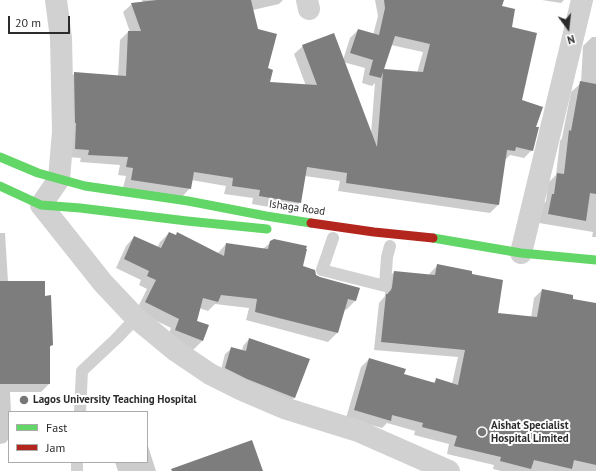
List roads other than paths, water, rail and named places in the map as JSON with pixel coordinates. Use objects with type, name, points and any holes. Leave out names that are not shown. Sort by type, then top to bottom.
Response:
[{"type":"main road","name":"Ishaga Road","points":[[0,157],[38,173],[85,186],[188,201],[266,216],[374,232],[425,237],[477,247],[596,260]]},
{"type":"main road","points":[[0,186],[41,205],[275,230]]},
{"type":"street","points":[[56,0],[61,38],[63,132],[59,179],[41,205],[103,283],[136,318],[176,351],[210,374],[284,408],[358,431],[449,471]]},
{"type":"street","points":[[521,253],[582,0]]},
{"type":"lane","points":[[333,238],[322,270],[385,286],[387,257],[390,246]]},
{"type":"lane","points":[[80,411],[82,371],[136,318]]},
{"type":"place","name":"Lagos University Teaching Hospital","points":[[24,400]]},
{"type":"place","name":"Aishat Specialist Hospital Limited","points":[[482,432]]}]
